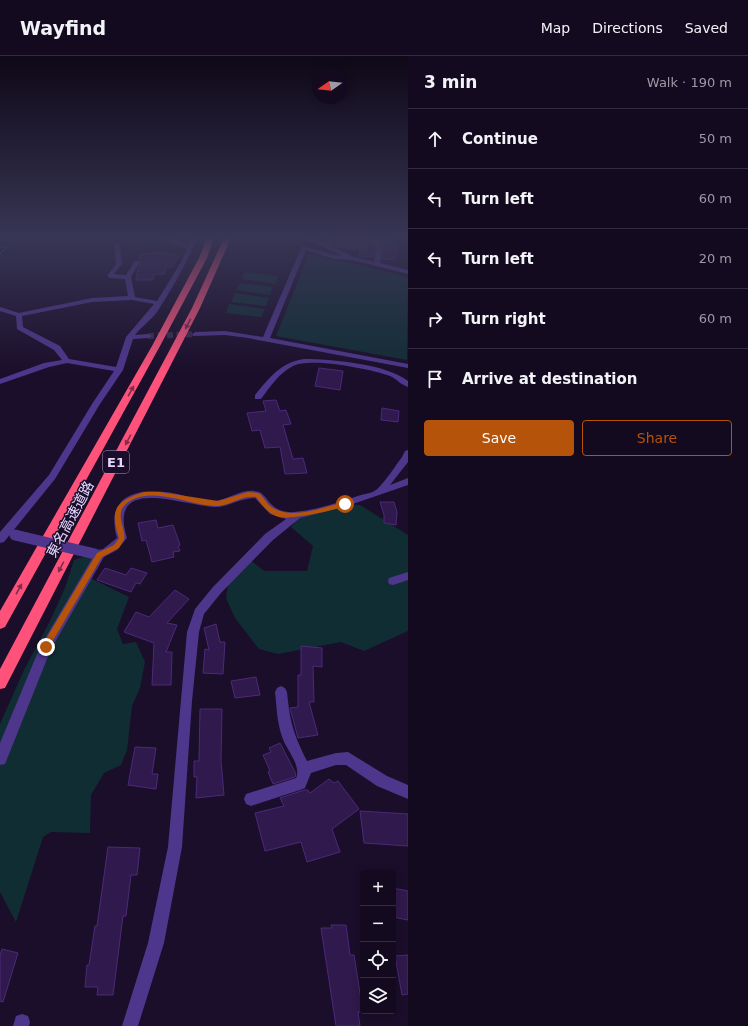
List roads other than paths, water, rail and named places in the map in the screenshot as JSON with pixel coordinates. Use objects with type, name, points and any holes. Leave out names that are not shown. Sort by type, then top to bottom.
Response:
[{"type":"highway","name":"東名高速道路","points":[[0,623],[156,346],[190,283]]},
{"type":"highway","name":"東名高速道路","points":[[0,683],[189,322],[207,283]]},
{"type":"street","points":[[129,283],[132,298]]},
{"type":"street","points":[[1,534],[52,476],[96,404],[119,370],[124,360],[130,337],[138,326],[153,312],[171,283]]},
{"type":"street","points":[[266,339],[289,283]]},
{"type":"street","points":[[0,309],[19,315],[64,307],[82,301],[132,298],[159,302]]},
{"type":"street","points":[[19,315],[19,328],[57,348],[67,361]]},
{"type":"street","points":[[196,334],[225,333],[266,339],[408,366]]},
{"type":"street","points":[[130,337],[148,336]]},
{"type":"street","points":[[258,397],[279,371],[297,362],[319,360],[389,373],[403,380],[408,385]]},
{"type":"street","points":[[0,382],[47,365],[67,361],[119,370]]},
{"type":"street","points":[[380,491],[406,458],[408,453]]},
{"type":"street","points":[[1,534],[15,535],[97,554],[116,547],[122,538],[118,526],[118,512],[125,501],[144,494],[170,495],[218,504],[248,494],[258,495],[268,508],[280,515],[297,515],[345,504],[380,491],[407,484]]},
{"type":"street","points":[[130,1026],[156,943],[175,847],[193,632],[199,612],[217,590],[269,537],[297,515]]},
{"type":"street","points":[[0,759],[46,647],[97,554]]},
{"type":"street","points":[[393,581],[408,576]]},
{"type":"street","points":[[251,799],[300,783],[304,776],[304,768],[289,738],[284,721],[281,692]]},
{"type":"street","points":[[304,768],[336,759],[348,758],[382,781],[408,792]]},
{"type":"tunnel","points":[[148,336],[196,334]]}]
